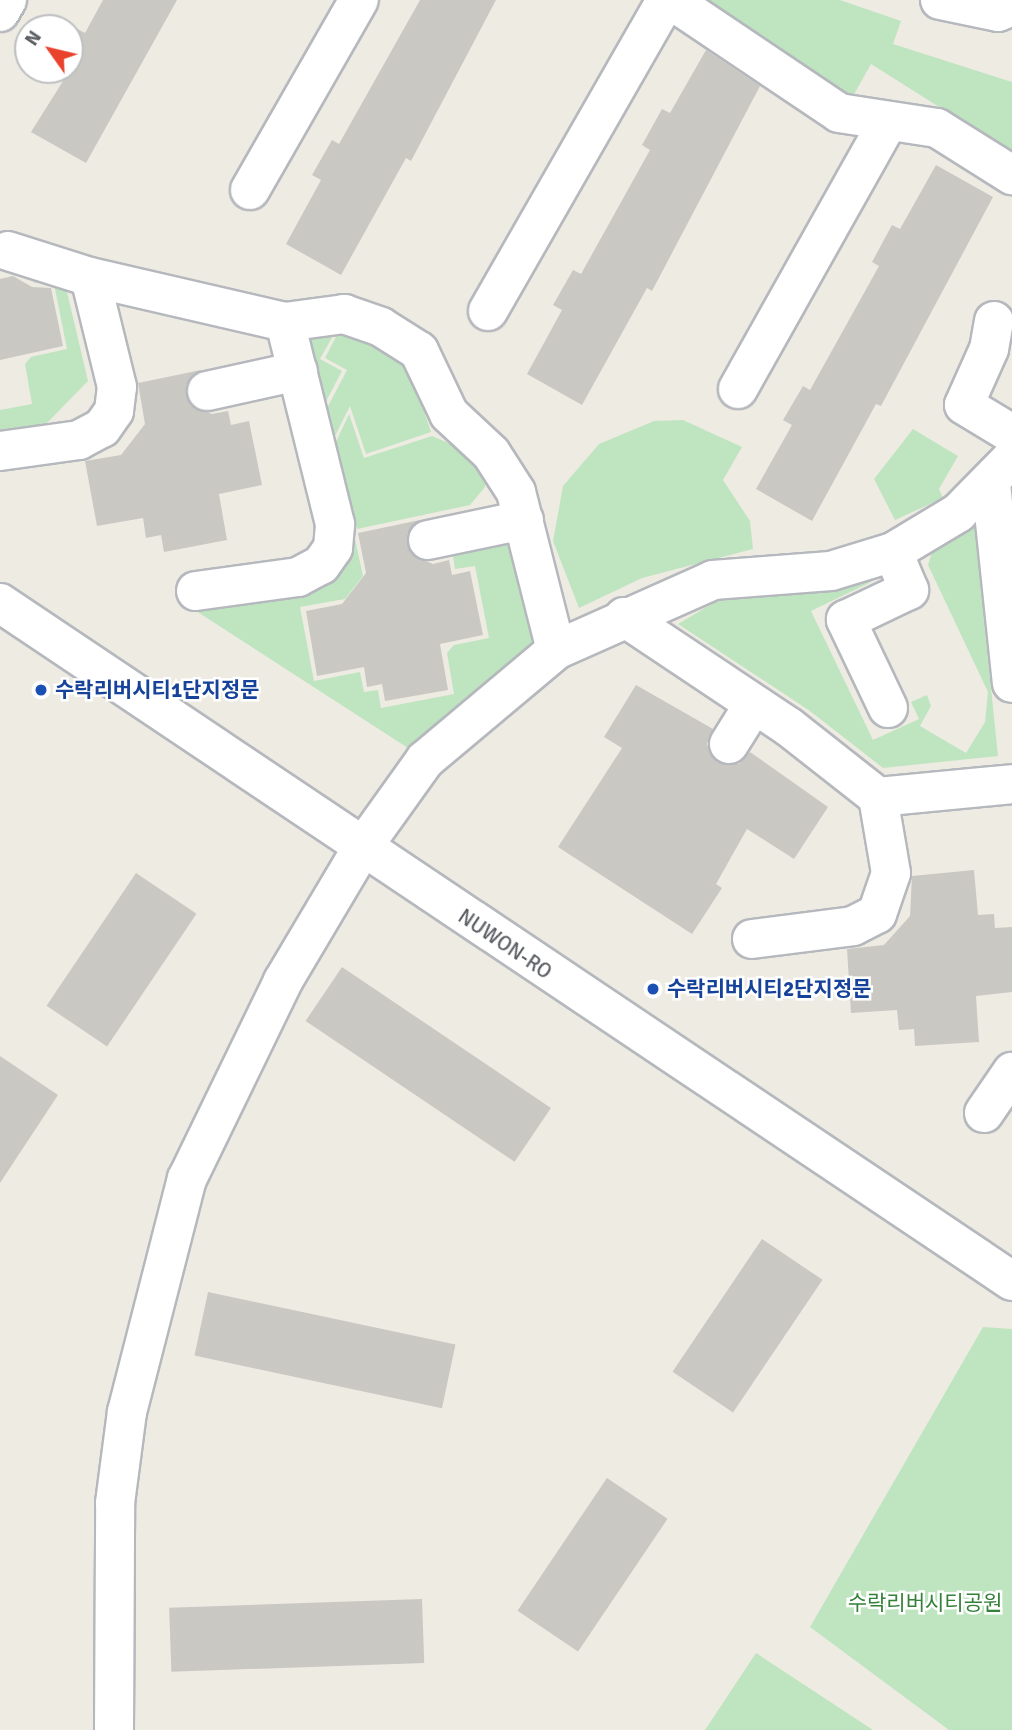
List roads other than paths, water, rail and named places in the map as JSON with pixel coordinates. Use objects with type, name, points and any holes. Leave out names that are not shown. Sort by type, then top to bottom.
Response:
[{"type":"street","points":[[0,12],[7,0]]},
{"type":"street","points":[[250,190],[359,0]]},
{"type":"street","points":[[488,311],[666,0]]},
{"type":"street","points":[[671,0],[839,113],[937,128],[1012,175]]},
{"type":"street","points":[[940,0],[998,12],[1012,6]]},
{"type":"street","points":[[738,389],[888,122]]},
{"type":"street","points":[[8,251],[90,277],[285,322],[344,314],[381,327],[419,351],[449,414],[491,453],[516,492],[556,650]]},
{"type":"street","points":[[0,451],[79,440],[102,428],[114,411],[117,387],[90,277]]},
{"type":"street","points":[[994,321],[979,378],[964,405],[1012,434]]},
{"type":"street","points":[[197,591],[298,578],[321,565],[333,548],[335,524],[285,322]]},
{"type":"street","points":[[207,391],[298,372]]},
{"type":"street","points":[[114,1730],[115,1503],[127,1412],[187,1179],[283,981],[362,848],[425,760],[556,650],[624,617],[713,580],[831,571],[893,552],[1002,471]]},
{"type":"street","points":[[1002,471],[1012,683]]},
{"type":"street","points":[[428,540],[524,520]]},
{"type":"street","points":[[888,708],[846,620],[910,599],[893,552]]},
{"type":"street","name":"NUWON-RO","points":[[0,603],[1012,1281]]},
{"type":"street","points":[[624,617],[754,704],[878,797],[1012,784]]},
{"type":"street","points":[[729,744],[754,704]]},
{"type":"street","points":[[752,939],[853,926],[877,914],[891,873],[878,797]]},
{"type":"street","points":[[984,1112],[1012,1072]]},
{"type":"place","name":"수락리버시티1단지정문","points":[[41,690]]},
{"type":"place","name":"수락리버시티2단지정문","points":[[653,989]]},
{"type":"park label","name":"수락리버시티공원","points":[[925,1603]]}]
